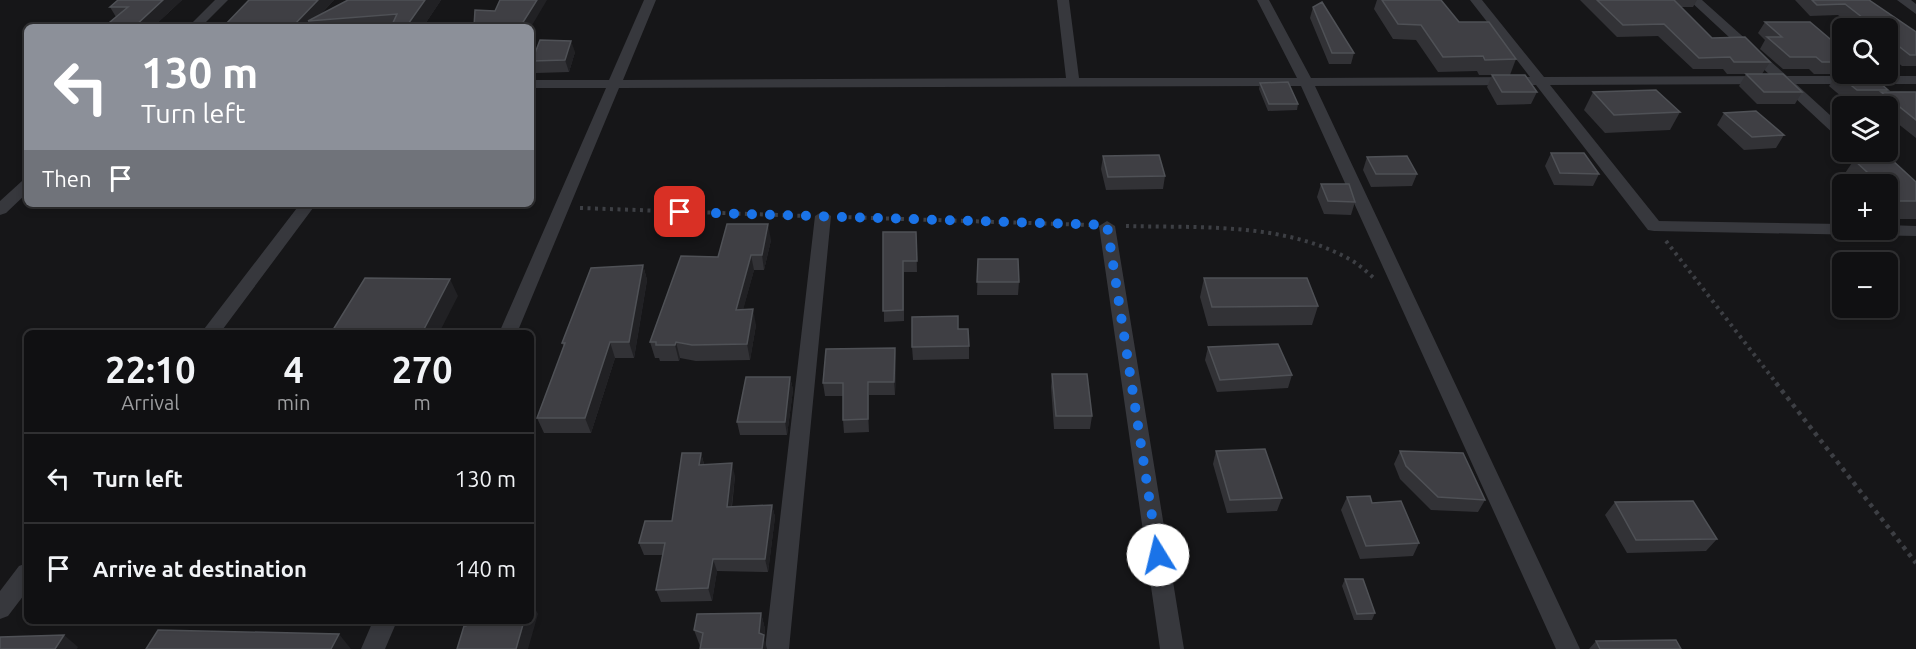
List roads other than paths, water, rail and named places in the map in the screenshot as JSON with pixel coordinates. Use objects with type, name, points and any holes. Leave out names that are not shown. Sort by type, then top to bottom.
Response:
[{"type":"street","points":[[197,24],[222,0]]},
{"type":"street","points":[[509,330],[650,0]]},
{"type":"street","points":[[1063,0],[1073,83]]},
{"type":"street","points":[[1263,0],[1306,82],[1568,649]]},
{"type":"street","points":[[1476,0],[1654,226],[1832,229]]},
{"type":"street","points":[[1695,0],[1832,125]]},
{"type":"street","points":[[1903,0],[1916,10]]},
{"type":"street","points":[[534,84],[1916,80]]},
{"type":"street","points":[[1872,162],[1916,202]]},
{"type":"street","points":[[0,210],[24,187]]},
{"type":"street","points":[[212,330],[306,207]]},
{"type":"street","points":[[777,649],[823,216]]},
{"type":"street","points":[[1107,225],[1172,649]]},
{"type":"street","points":[[1898,231],[1916,231]]},
{"type":"street","points":[[0,609],[24,577]]},
{"type":"street","points":[[372,649],[383,624]]}]
